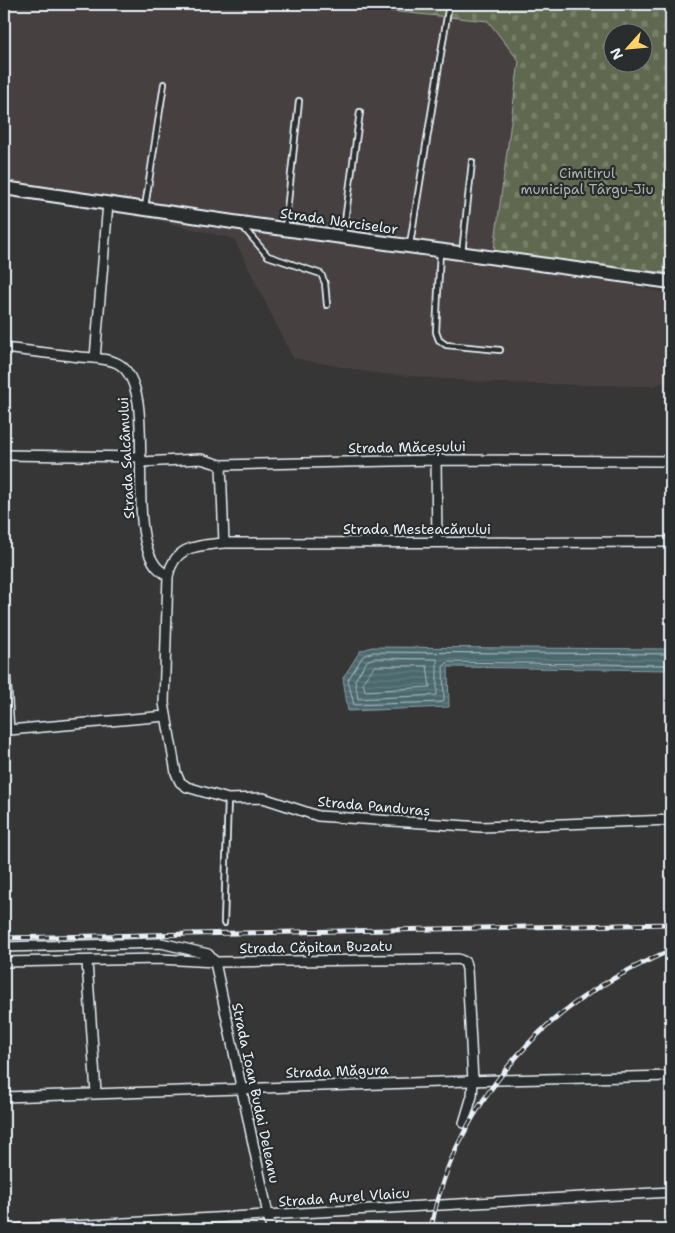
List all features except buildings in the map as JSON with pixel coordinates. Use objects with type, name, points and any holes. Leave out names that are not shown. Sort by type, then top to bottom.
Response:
[{"type":"main road","name":"Strada Narciselor","points":[[4,188],[240,223],[671,282]]},
{"type":"street","points":[[95,358],[108,203]]},
{"type":"street","name":"Strada Salcâmului","points":[[4,348],[95,358],[116,362],[127,370],[136,385],[141,459],[140,503],[145,542],[156,566],[168,576]]},
{"type":"street","name":"Strada Măceșului","points":[[4,455],[201,459],[221,465],[436,460],[671,461]]},
{"type":"street","points":[[436,460],[437,542]]},
{"type":"street","points":[[221,465],[224,543]]},
{"type":"street","name":"Strada Mesteacănului","points":[[171,565],[188,547],[224,543],[671,542]]},
{"type":"street","name":"Strada Panduraș","points":[[171,565],[168,576],[166,716],[176,773],[180,782],[187,787],[228,799],[263,798],[318,816],[482,828],[671,820]]},
{"type":"street","points":[[4,656],[9,730],[166,716]]},
{"type":"street","points":[[4,947],[161,943],[208,954],[215,962]]},
{"type":"street","name":"Strada Căpitan Buzatu","points":[[4,962],[87,962],[160,959],[215,962],[458,959],[465,962],[467,969],[473,1081],[472,1096],[464,1122]]},
{"type":"street","points":[[87,962],[96,1094]]},
{"type":"street","name":"Strada Ioan Budai Deleanu","points":[[215,962],[271,1229]]},
{"type":"street","name":"Strada Măgura","points":[[4,1097],[242,1088],[671,1076]]},
{"type":"street","name":"Strada Aurel Vlaicu","points":[[18,1229],[118,1226],[181,1219],[671,1192]]},
{"type":"street","points":[[181,1219],[184,1229]]},
{"type":"lane","points":[[410,246],[449,4],[437,4]]},
{"type":"lane","points":[[145,208],[164,84]]},
{"type":"lane","points":[[285,229],[299,101]]},
{"type":"lane","points":[[343,236],[360,112]]},
{"type":"lane","points":[[462,253],[472,162]]},
{"type":"lane","points":[[240,223],[268,256],[321,274],[325,283],[327,305]]},
{"type":"lane","points":[[440,250],[436,332],[439,340],[446,345],[500,350]]},
{"type":"lane","points":[[224,923],[228,799]]},
{"type":"shaded area","points":[[4,4],[319,4],[488,21],[519,61],[493,257],[671,294],[671,380],[652,386],[495,383],[374,373],[293,358],[234,239],[4,183]]},
{"type":"green space","name":"Cimitirul municipal Târgu-Jiu","points":[[319,4],[671,4],[671,273],[493,257],[519,61],[488,21]]},
{"type":"water","points":[[372,647],[671,649],[671,670],[448,667],[449,707],[348,711],[343,678],[360,651]]},
{"type":"railway","points":[[4,938],[671,924]]},
{"type":"railway","points":[[431,1229],[450,1163],[465,1131],[503,1073],[526,1046],[551,1022],[578,1001],[623,973],[671,950]]}]
